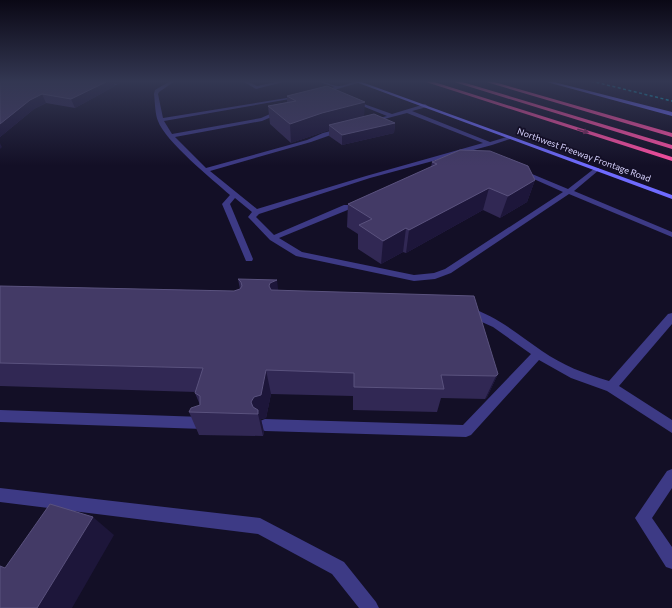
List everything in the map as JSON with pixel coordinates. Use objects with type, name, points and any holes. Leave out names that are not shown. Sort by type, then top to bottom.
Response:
[{"type":"highway","points":[[515,109],[672,159]]},
{"type":"highway","points":[[548,109],[672,147]]},
{"type":"highway","points":[[584,109],[672,135]]},
{"type":"main road","name":"Northwest Freeway Frontage Road","points":[[434,109],[672,197]]},
{"type":"main road","points":[[654,109],[672,114]]},
{"type":"street","points":[[158,109],[160,120],[165,130],[205,170],[256,212]]},
{"type":"street","points":[[160,120],[226,109]]},
{"type":"street","points":[[171,136],[262,119],[285,109]]},
{"type":"street","points":[[376,109],[392,116]]},
{"type":"street","points":[[365,124],[416,109]]},
{"type":"street","points":[[409,112],[490,144]]},
{"type":"street","points":[[205,170],[309,141],[325,134],[352,127]]},
{"type":"street","points":[[510,138],[368,177],[256,212],[252,217],[273,238],[299,254],[414,278],[435,276],[448,270],[569,191],[597,169]]},
{"type":"street","points":[[469,149],[483,155]]},
{"type":"street","points":[[512,167],[672,235]]},
{"type":"street","points":[[234,195],[226,204],[249,259]]},
{"type":"street","points":[[273,238],[347,207]]},
{"type":"street","points":[[455,307],[491,319],[522,340],[538,354],[575,374],[610,387],[672,427]]},
{"type":"street","points":[[610,387],[672,317]]},
{"type":"street","points":[[265,425],[466,431],[538,354]]},
{"type":"street","points":[[0,416],[203,423]]},
{"type":"street","points":[[672,476],[643,518],[672,561]]},
{"type":"street","points":[[0,495],[260,526],[338,568],[370,608]]},
{"type":"building","points":[[0,109],[18,109],[0,124]]},
{"type":"building","points":[[272,109],[336,109],[322,113],[290,124]]},
{"type":"building","points":[[374,114],[395,123],[342,135],[329,125]]},
{"type":"building","points":[[460,150],[490,151],[528,166],[535,180],[508,196],[489,188],[409,230],[406,228],[383,241],[359,225],[372,219],[348,204],[437,164],[432,162]]},
{"type":"building","points":[[238,279],[277,280],[270,283],[269,286],[271,290],[474,296],[498,374],[496,376],[441,375],[444,389],[354,387],[354,373],[266,370],[261,395],[254,397],[251,402],[253,407],[258,410],[258,414],[189,412],[191,408],[200,405],[200,396],[195,393],[203,368],[0,363],[0,286],[234,291],[240,289],[242,286]]},
{"type":"building","points":[[50,504],[93,517],[37,608],[0,608],[0,566],[5,568]]}]
